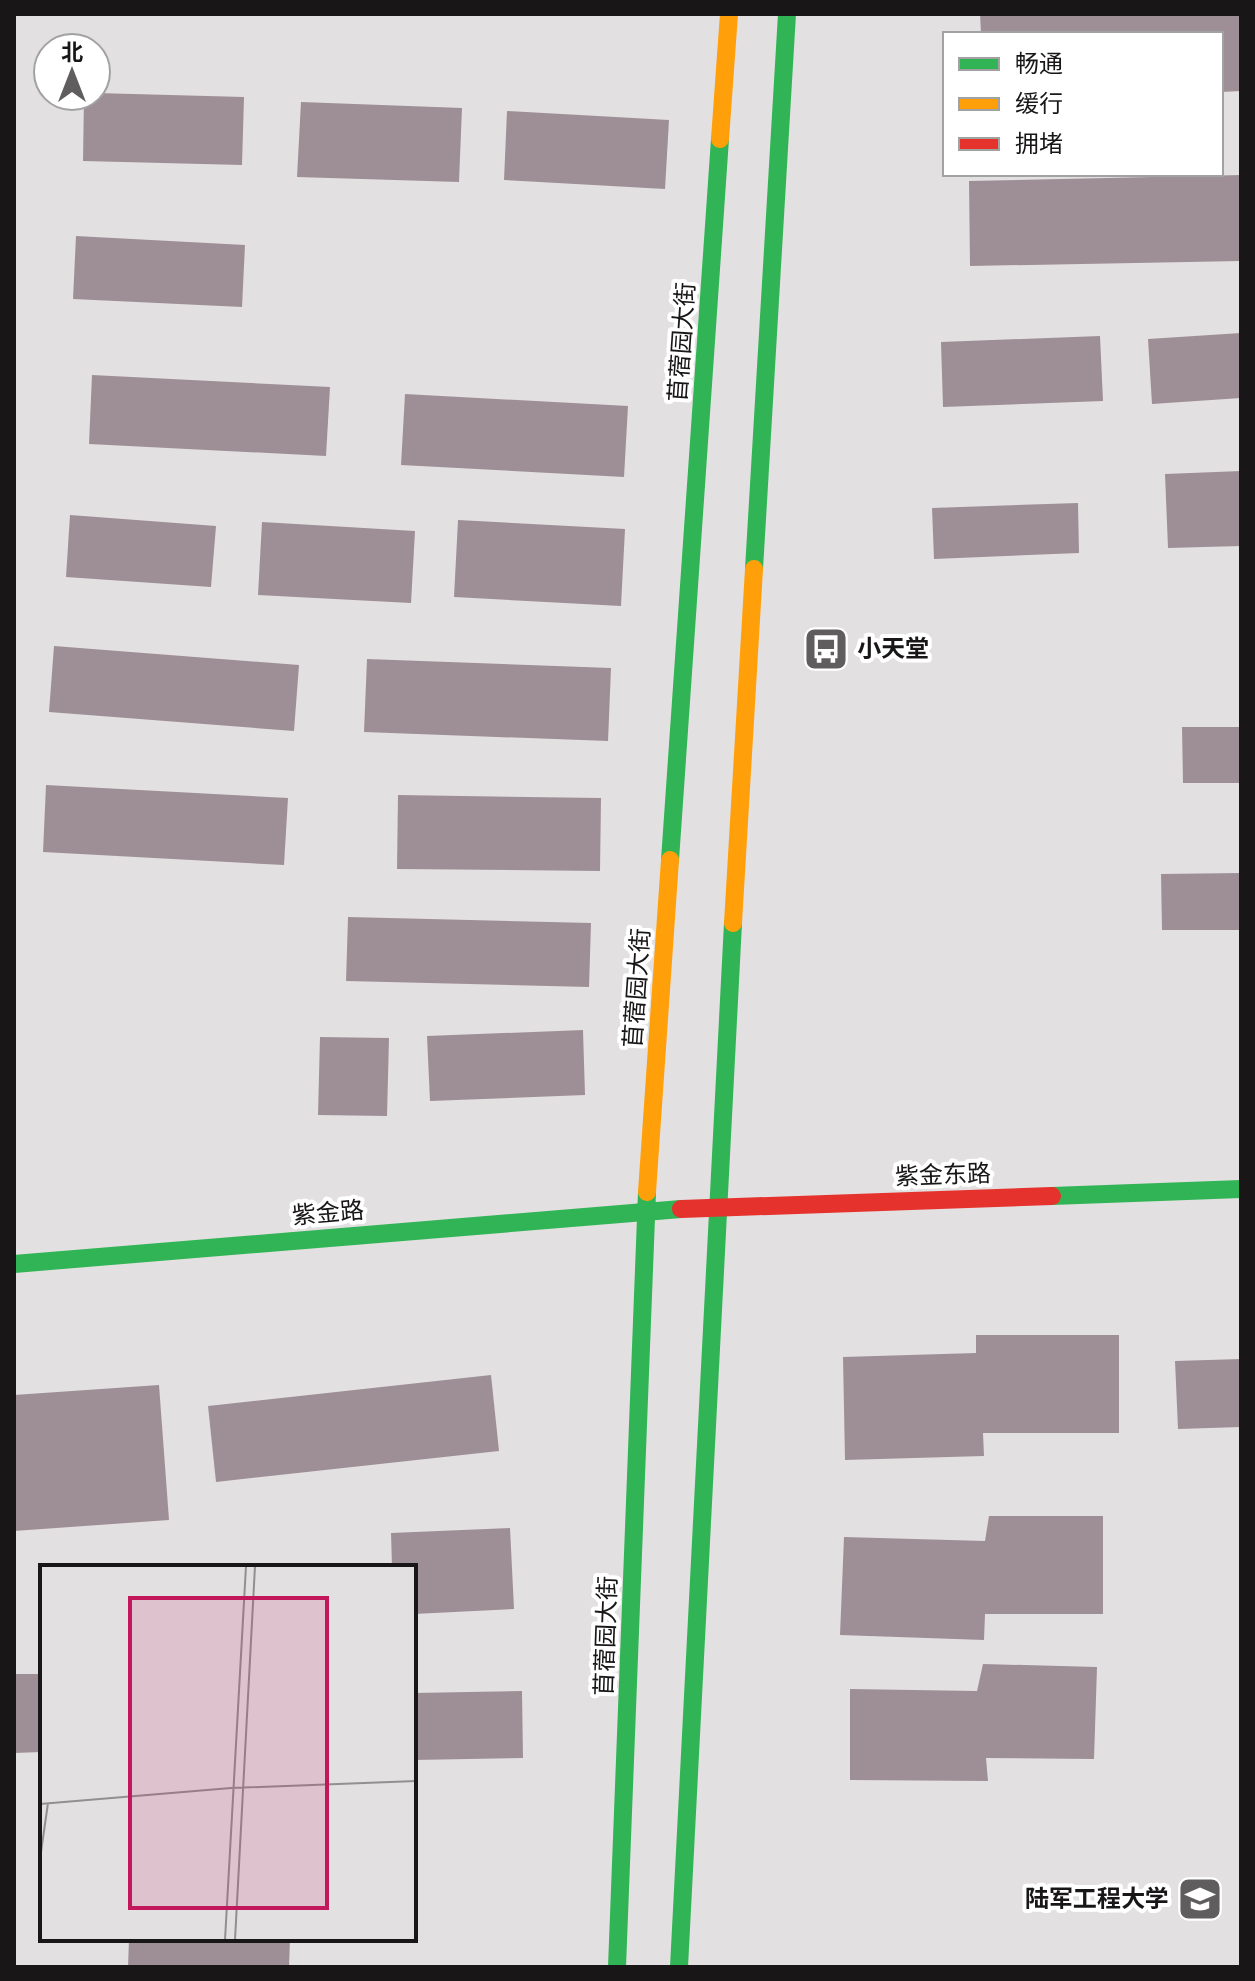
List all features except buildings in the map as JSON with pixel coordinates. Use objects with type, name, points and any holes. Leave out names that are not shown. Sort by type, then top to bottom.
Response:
[{"type":"main road","name":"苜蓿园大街","points":[[617,1967],[646,1210],[729,14]]},
{"type":"main road","points":[[679,1967],[716,1207],[787,14]]},
{"type":"main road","name":"紫金东路","points":[[646,1210],[1241,1189]]},
{"type":"main road","name":"紫金路","points":[[14,1264],[646,1210]]},
{"type":"traffic: fast","points":[[754,569],[787,14]]},
{"type":"traffic: fast","points":[[670,860],[720,139]]},
{"type":"traffic: fast","points":[[679,1967],[733,923]]},
{"type":"traffic: fast","points":[[1052,1196],[1241,1189]]},
{"type":"traffic: fast","points":[[617,1967],[647,1192]]},
{"type":"traffic: fast","points":[[14,1264],[681,1209]]},
{"type":"traffic: slow","points":[[720,139],[729,14]]},
{"type":"traffic: slow","points":[[733,923],[754,569]]},
{"type":"traffic: slow","points":[[647,1192],[670,860]]},
{"type":"traffic: jam","points":[[681,1209],[1052,1196]]},
{"type":"place","name":"小天堂","points":[[826,649]]},
{"type":"place","name":"陆军工程大学","points":[[1200,1899]]}]
